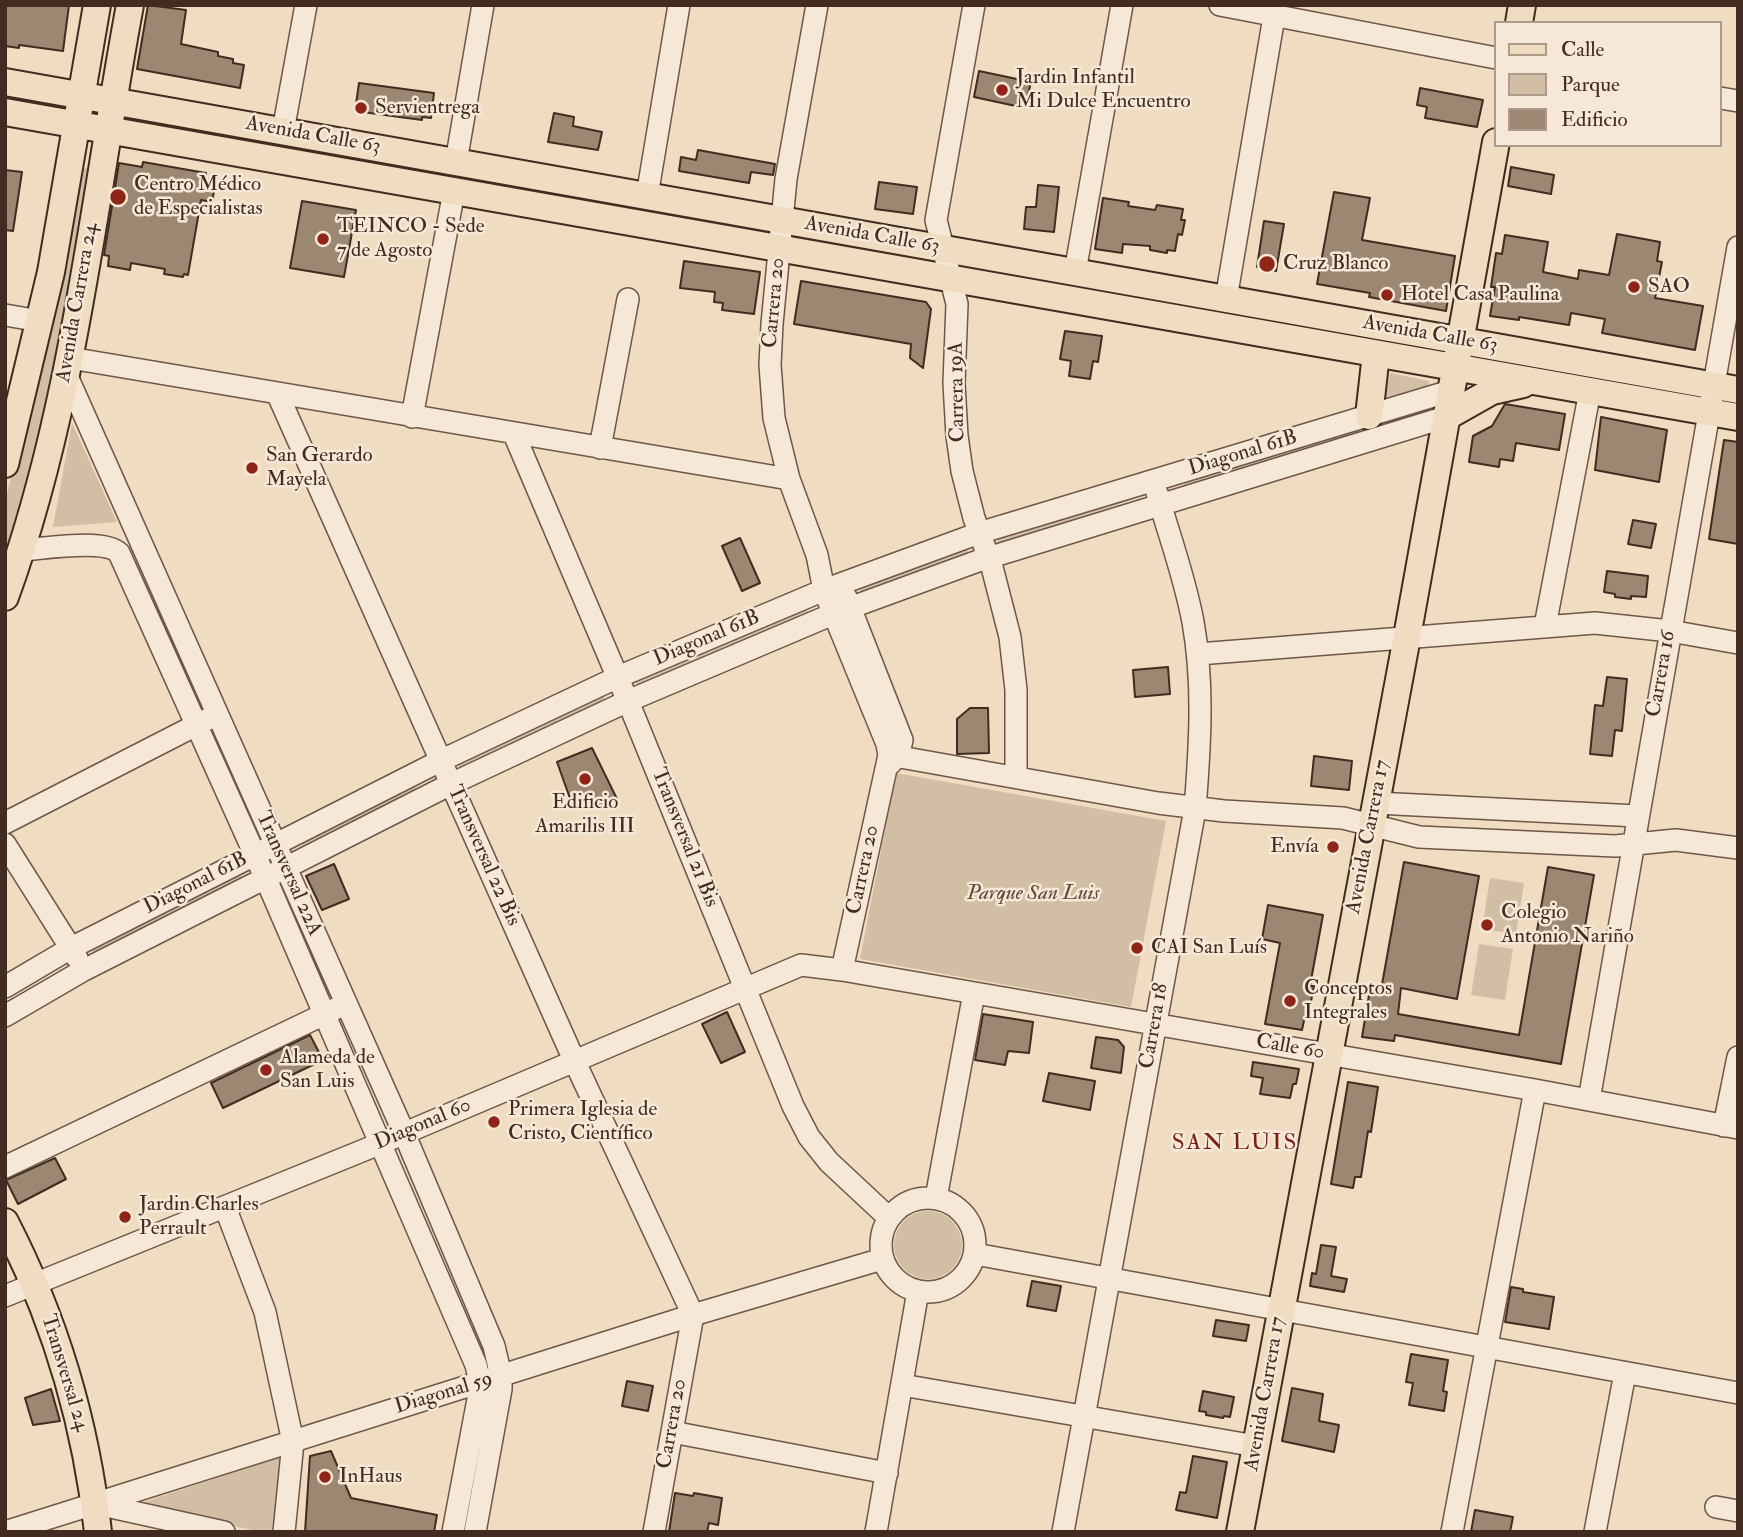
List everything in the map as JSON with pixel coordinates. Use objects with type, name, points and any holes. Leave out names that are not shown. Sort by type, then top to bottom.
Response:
[{"type":"main road","name":"Avenida Carrera 24","points":[[5,464],[40,321],[97,5]]},
{"type":"main road","name":"Avenida Carrera 24","points":[[5,597],[21,550],[68,366],[130,5]]},
{"type":"main road","name":"Avenida Calle 63","points":[[5,82],[1725,388]]},
{"type":"main road","name":"Avenida Calle 63","points":[[5,112],[1376,354],[1452,379],[1539,382],[1738,417]]},
{"type":"main road","name":"Avenida Carrera 17","points":[[1240,1532],[1407,637],[1495,147]]},
{"type":"main road","points":[[1369,415],[1376,354]]},
{"type":"main road","points":[[1446,417],[1492,391],[1539,382]]},
{"type":"main road","name":"Transversal 24","points":[[5,1222],[35,1285],[73,1394],[86,1450],[98,1532]]},
{"type":"street","points":[[283,131],[306,5]]},
{"type":"street","points":[[456,162],[483,5]]},
{"type":"street","points":[[647,196],[679,5]]},
{"type":"street","name":"Carrera 20","points":[[817,5],[786,179],[770,365],[781,478],[842,611],[890,760],[842,970]]},
{"type":"street","name":"Carrera 19A","points":[[974,5],[936,214],[958,315],[954,383],[962,471],[1010,637],[1016,690],[1016,777]]},
{"type":"street","points":[[1075,272],[1122,5]]},
{"type":"street","points":[[1220,5],[1275,10],[1494,58]]},
{"type":"street","points":[[1226,299],[1275,10]]},
{"type":"street","points":[[412,417],[454,191]]},
{"type":"street","name":"Carrera 16","points":[[1589,1100],[1708,412],[1725,388],[1738,247]]},
{"type":"street","points":[[600,449],[628,299]]},
{"type":"street","points":[[5,315],[40,321]]},
{"type":"street","points":[[68,366],[278,395],[781,478]]},
{"type":"street","name":"Transversal 22A","points":[[68,366],[216,715],[404,1133],[494,1346],[501,1376]]},
{"type":"street","name":"Diagonal 61B","points":[[5,987],[71,948],[440,761],[618,677],[832,587],[979,533],[1369,415],[1452,379]]},
{"type":"street","points":[[1545,626],[1590,391]]},
{"type":"street","name":"Transversal 22 Bis","points":[[278,395],[574,1060],[693,1315]]},
{"type":"street","name":"Diagonal 61B","points":[[5,1016],[84,970],[451,784],[628,701],[842,611],[988,558],[1446,417]]},
{"type":"street","name":"Transversal 21 Bis","points":[[514,434],[628,701],[793,1106],[809,1137],[829,1162],[889,1218]]},
{"type":"street","name":"Carrera 18","points":[[1063,1532],[1195,809],[1200,707],[1198,654],[1185,588],[1153,481]]},
{"type":"street","name":"Transversal 22A","points":[[21,550],[99,545],[115,548],[122,559],[266,880],[471,1351],[480,1383]]},
{"type":"street","points":[[1198,654],[1595,623],[1670,631],[1738,643]]},
{"type":"street","points":[[5,823],[216,715]]},
{"type":"street","points":[[890,760],[1016,777],[1195,809],[1343,818],[1374,814],[1637,816]]},
{"type":"street","points":[[1374,814],[1419,836],[1595,845],[1676,840],[1738,848]]},
{"type":"street","points":[[5,844],[84,970]]},
{"type":"street","name":"Diagonal 60","points":[[5,1296],[379,1144],[800,965],[842,970]]},
{"type":"street","name":"Calle 60","points":[[842,970],[1535,1090],[1731,1127]]},
{"type":"street","points":[[936,1198],[974,993]]},
{"type":"street","points":[[5,1167],[346,1003]]},
{"type":"street","points":[[1731,1127],[1738,1057]]},
{"type":"street","points":[[1452,1532],[1535,1090]]},
{"type":"street","points":[[925,1197],[936,1198],[956,1206],[970,1222],[976,1243],[975,1254],[966,1273],[950,1287],[939,1291],[918,1291],[896,1280],[882,1259],[881,1238],[889,1218],[904,1203],[925,1197]]},
{"type":"street","points":[[225,1207],[265,1312],[293,1442],[284,1532]]},
{"type":"street","points":[[975,1254],[1738,1393]]},
{"type":"street","name":"Diagonal 59","points":[[5,1532],[693,1315],[882,1259]]},
{"type":"street","points":[[876,1532],[918,1291]]},
{"type":"street","name":"Carrera 20","points":[[654,1532],[693,1315]]},
{"type":"street","points":[[1595,1532],[1625,1373]]},
{"type":"street","points":[[475,1532],[501,1376]]},
{"type":"street","points":[[453,1532],[480,1383]]},
{"type":"street","points":[[902,1385],[1256,1447]]},
{"type":"street","points":[[672,1432],[887,1473]]},
{"type":"street","points":[[94,1504],[224,1532]]},
{"type":"street","points":[[1716,1507],[1738,1511]]},
{"type":"green space","points":[[78,167],[96,170],[50,396],[5,559],[5,501],[33,392]]},
{"type":"green space","points":[[1390,373],[1429,381],[1428,387],[1384,401]]},
{"type":"green space","points":[[1378,421],[1380,428],[1184,485],[1183,480]]},
{"type":"green space","points":[[72,423],[117,522],[53,527]]},
{"type":"green space","points":[[1136,493],[1134,499],[999,545],[996,539]]},
{"type":"green space","points":[[967,549],[968,555],[860,592],[860,587]]},
{"type":"green space","points":[[801,609],[808,611],[638,684],[633,683],[633,678]]},
{"type":"green space","points":[[600,694],[605,699],[604,703],[462,768],[458,766],[458,763]]},
{"type":"green space","name":"Parque San Luis","points":[[896,773],[1166,821],[1131,1007],[860,959]]},
{"type":"green space","points":[[409,784],[415,787],[416,791],[303,845],[298,842]]},
{"type":"green space","points":[[236,872],[243,874],[239,881],[95,952],[91,950],[91,946]]},
{"type":"green space","points":[[1490,878],[1524,883],[1516,934],[1482,929]]},
{"type":"green space","points":[[1479,944],[1513,949],[1505,1000],[1471,995]]},
{"type":"green space","points":[[928,1211],[941,1214],[952,1221],[959,1232],[962,1245],[959,1258],[952,1269],[941,1276],[928,1279],[915,1276],[904,1269],[897,1258],[894,1245],[897,1232],[904,1221],[915,1214]]},
{"type":"green space","points":[[281,1457],[274,1532],[132,1506]]},
{"type":"building","points":[[5,5],[69,5],[63,51],[19,45],[19,48],[5,46]]},
{"type":"building","points":[[148,5],[186,10],[181,44],[218,52],[218,56],[244,65],[240,88],[137,69]]},
{"type":"building","name":"Jardin Infantil Mi Dulce Encuentro","points":[[979,71],[1031,82],[1025,108],[974,97]]},
{"type":"building","points":[[359,83],[434,93],[431,118],[422,117],[422,120],[355,111]]},
{"type":"building","points":[[1420,88],[1483,100],[1477,127],[1425,118],[1427,107],[1417,105]]},
{"type":"building","points":[[554,113],[574,117],[573,126],[602,132],[598,150],[548,142]]},
{"type":"building","points":[[698,150],[775,164],[773,175],[751,172],[749,183],[679,171],[681,157],[696,160]]},
{"type":"building","points":[[143,162],[206,173],[205,179],[216,181],[212,202],[201,200],[188,275],[184,274],[183,277],[164,274],[165,269],[131,263],[130,270],[108,266],[109,256],[104,255],[119,163],[142,167]]},
{"type":"building","points":[[1511,167],[1554,175],[1551,194],[1508,186]]},
{"type":"building","points":[[5,170],[22,172],[13,231],[5,230]]},
{"type":"building","points":[[879,182],[917,187],[913,214],[875,209]]},
{"type":"building","points":[[1038,185],[1059,187],[1054,232],[1024,229],[1026,207],[1036,207]]},
{"type":"building","points":[[1334,192],[1370,198],[1362,240],[1455,256],[1446,311],[1317,284]]},
{"type":"building","points":[[1103,198],[1129,202],[1128,206],[1155,210],[1157,205],[1183,209],[1181,220],[1185,220],[1182,235],[1178,234],[1175,251],[1167,250],[1167,253],[1150,250],[1150,246],[1123,244],[1122,253],[1095,249]]},
{"type":"building","name":"TEINCO - Sede 7 de Agosto","points":[[302,201],[356,210],[344,277],[290,268]]},
{"type":"building","points":[[1264,221],[1284,224],[1276,271],[1257,267]]},
{"type":"building","points":[[1617,234],[1660,242],[1657,261],[1662,262],[1655,298],[1703,306],[1695,350],[1602,333],[1605,319],[1571,313],[1569,325],[1519,317],[1519,320],[1490,316],[1495,287],[1491,287],[1496,253],[1502,254],[1505,235],[1548,242],[1543,272],[1578,279],[1579,270],[1609,275]]},
{"type":"building","points":[[684,261],[760,272],[754,314],[722,310],[723,303],[714,302],[715,292],[680,288]]},
{"type":"building","points":[[801,281],[926,302],[931,309],[923,368],[910,358],[911,344],[794,324]]},
{"type":"building","points":[[1065,331],[1102,336],[1098,362],[1093,361],[1090,379],[1069,376],[1071,361],[1060,359]]},
{"type":"building","points":[[1505,404],[1565,414],[1559,450],[1516,443],[1513,461],[1500,459],[1499,467],[1469,462],[1473,436],[1492,426]]},
{"type":"building","points":[[1601,417],[1667,430],[1659,482],[1595,470]]},
{"type":"building","points":[[1724,440],[1738,442],[1738,544],[1709,539]]},
{"type":"building","points":[[1633,520],[1656,524],[1651,548],[1628,544]]},
{"type":"building","points":[[740,538],[760,583],[742,591],[722,546]]},
{"type":"building","points":[[1607,571],[1648,576],[1646,597],[1631,596],[1631,599],[1604,592]]},
{"type":"building","points":[[1168,667],[1170,694],[1135,697],[1133,670]]},
{"type":"building","points":[[1607,677],[1627,679],[1622,731],[1615,730],[1612,756],[1590,754],[1595,705],[1603,706]]},
{"type":"building","points":[[970,708],[988,708],[989,753],[957,754],[957,719]]},
{"type":"building","name":"Edificio Amarilis III","points":[[592,748],[617,799],[591,808],[584,797],[572,804],[557,762]]},
{"type":"building","points":[[1314,756],[1352,761],[1349,790],[1311,786]]},
{"type":"building","points":[[1404,862],[1479,876],[1457,999],[1401,988],[1398,1014],[1519,1035],[1548,867],[1594,875],[1561,1064],[1395,1035],[1394,1041],[1362,1037],[1370,989],[1381,990]]},
{"type":"building","points":[[334,864],[349,899],[322,910],[306,876]]},
{"type":"building","points":[[1268,905],[1323,915],[1310,986],[1314,986],[1308,1017],[1305,1016],[1302,1030],[1265,1024],[1280,943],[1262,939]]},
{"type":"building","points":[[727,1012],[745,1052],[721,1063],[702,1024]]},
{"type":"building","points":[[983,1014],[1033,1022],[1029,1053],[1008,1051],[1005,1065],[975,1060]]},
{"type":"building","name":"Alameda de San Luis","points":[[310,1035],[323,1060],[223,1108],[211,1083]]},
{"type":"building","points":[[1096,1037],[1118,1040],[1124,1047],[1121,1073],[1091,1068]]},
{"type":"building","points":[[1253,1062],[1299,1069],[1290,1098],[1260,1094],[1263,1078],[1251,1076]]},
{"type":"building","points":[[1049,1073],[1095,1081],[1090,1110],[1043,1101]]},
{"type":"building","points":[[1348,1082],[1378,1087],[1361,1177],[1355,1177],[1353,1188],[1331,1184]]},
{"type":"building","points":[[55,1158],[66,1179],[18,1204],[6,1180]]},
{"type":"building","points":[[1321,1245],[1336,1247],[1331,1276],[1347,1279],[1344,1292],[1310,1286],[1312,1273],[1316,1274]]},
{"type":"building","points":[[1032,1281],[1061,1286],[1056,1311],[1027,1306]]},
{"type":"building","points":[[1511,1287],[1523,1289],[1523,1292],[1554,1297],[1549,1329],[1505,1322]]},
{"type":"building","points":[[1216,1320],[1249,1325],[1246,1341],[1213,1336]]},
{"type":"building","points":[[1411,1354],[1448,1360],[1443,1391],[1447,1392],[1444,1411],[1409,1405],[1413,1383],[1406,1382]]},
{"type":"building","points":[[627,1381],[653,1386],[648,1411],[622,1406]]},
{"type":"building","points":[[1292,1388],[1323,1394],[1319,1421],[1339,1425],[1334,1452],[1282,1441]]},
{"type":"building","points":[[51,1389],[60,1421],[33,1425],[25,1398]]},
{"type":"building","points":[[1203,1391],[1234,1397],[1230,1417],[1206,1415],[1206,1412],[1199,1411]]},
{"type":"building","name":"InHaus","points":[[331,1451],[351,1498],[437,1515],[434,1532],[305,1532],[310,1456]]},
{"type":"building","points":[[1193,1456],[1227,1462],[1217,1518],[1176,1510],[1180,1492],[1186,1493]]},
{"type":"building","points":[[675,1493],[722,1498],[718,1525],[709,1523],[707,1532],[669,1532]]},
{"type":"building","points":[[1475,1510],[1513,1517],[1510,1532],[1471,1532]]},
{"type":"place","name":"Jardin Infantil Mi Dulce Encuentro","points":[[1002,90]]},
{"type":"place","name":"Servientrega","points":[[361,108]]},
{"type":"place","name":"Centro Médico de Especialistas","points":[[118,197]]},
{"type":"place","name":"TEINCO - Sede 7 de Agosto","points":[[323,239]]},
{"type":"place","name":"Cruz Blanco","points":[[1267,264]]},
{"type":"place","name":"SAO","points":[[1634,287]]},
{"type":"place","name":"Hotel Casa Paulina","points":[[1387,295]]},
{"type":"place","name":"San Gerardo Mayela","points":[[252,468]]},
{"type":"place","name":"Edificio Amarilis III","points":[[585,779]]},
{"type":"place","name":"Envía","points":[[1333,847]]},
{"type":"place","name":"Colegio Antonio Nariño","points":[[1487,925]]},
{"type":"place","name":"CAI San Luís","points":[[1137,948]]},
{"type":"place","name":"Conceptos Integrales","points":[[1290,1001]]},
{"type":"place","name":"Alameda de San Luis","points":[[266,1070]]},
{"type":"place","name":"Primera Iglesia de Cristo, Científico","points":[[494,1122]]},
{"type":"place","name":"Jardin Charles Perrault","points":[[125,1217]]},
{"type":"place","name":"InHaus","points":[[325,1477]]},
{"type":"district","name":"SAN LUIS","points":[[1235,1144]]}]
